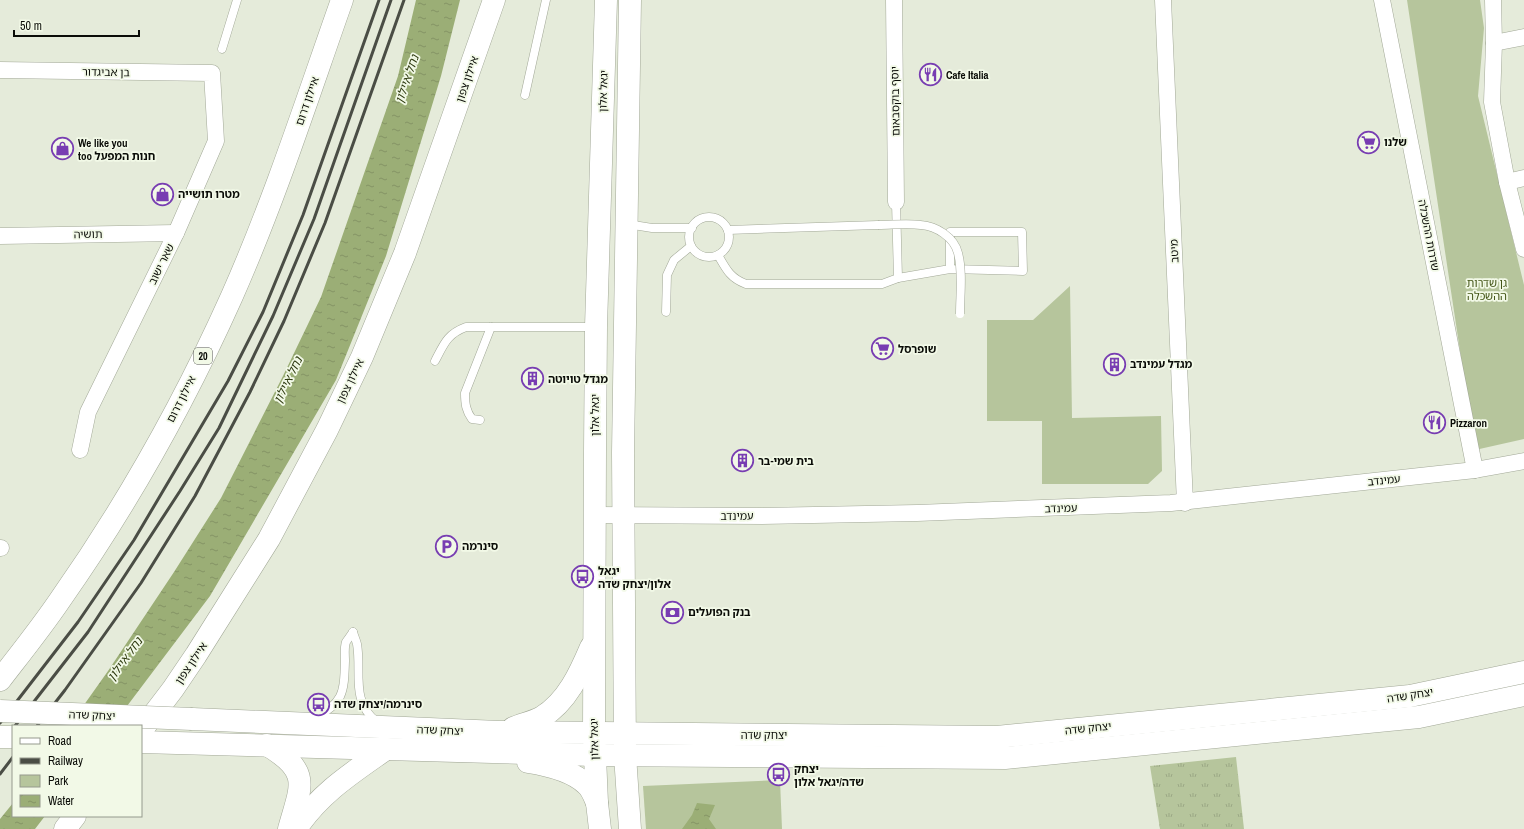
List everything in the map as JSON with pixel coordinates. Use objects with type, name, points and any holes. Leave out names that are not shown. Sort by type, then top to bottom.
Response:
[{"type":"main road","name":"איילון דרום","points":[[0,680],[60,600],[92,553],[145,466],[188,387],[231,297],[271,202],[342,0]]},
{"type":"main road","name":"איילון צפון","points":[[142,730],[196,655],[269,539],[327,430],[362,357],[405,253],[494,0]]},
{"type":"main road","name":"יגאל אלון","points":[[600,829],[594,755],[596,327],[606,0]]},
{"type":"main road","points":[[630,0],[626,224],[624,517],[625,745],[630,829]]},
{"type":"main road","points":[[499,732],[531,722],[554,707],[566,695],[575,681],[594,641]]},
{"type":"main road","name":"יצחק שדה","points":[[142,742],[594,755],[625,745],[997,737],[1410,696],[1524,672]]},
{"type":"main road","name":"יצחק שדה","points":[[0,711],[499,732],[594,733],[625,745],[1005,758],[1419,717],[1524,695]]},
{"type":"main road","points":[[0,737],[12,737]]},
{"type":"main road","points":[[267,745],[289,760],[298,773],[300,783],[289,829]]},
{"type":"main road","points":[[296,829],[307,813],[329,790],[386,749]]},
{"type":"main road","points":[[463,752],[542,765],[570,774],[587,784],[597,803]]},
{"type":"main road","points":[[65,829],[74,817]]},
{"type":"street","name":"יוסף בוקסבאום","points":[[894,0],[896,202]]},
{"type":"street","name":"מיטב","points":[[1163,0],[1185,503]]},
{"type":"street","name":"שדרות ההשכלה","points":[[1382,0],[1476,470]]},
{"type":"street","points":[[1493,0],[1494,44],[1492,102],[1507,182],[1524,249]]},
{"type":"street","points":[[1494,44],[1524,37]]},
{"type":"street","name":"בן אביגדור","points":[[0,70],[212,74]]},
{"type":"street","name":"שאר ישוב","points":[[80,450],[88,412],[176,233],[216,141],[212,74]]},
{"type":"street","points":[[1507,182],[1524,178]]},
{"type":"street","name":"תושיה","points":[[0,236],[176,233]]},
{"type":"street","name":"עמינדב","points":[[595,515],[624,517],[762,516],[901,513],[1185,503],[1476,470],[1524,461]]},
{"type":"lane","points":[[222,49],[237,0]]},
{"type":"lane","points":[[525,95],[546,0]]},
{"type":"lane","points":[[896,202],[898,278]]},
{"type":"lane","points":[[714,218],[724,224],[728,230],[729,241],[727,247],[718,255],[706,257],[700,255],[691,246],[690,234],[692,228],[701,219],[714,218]]},
{"type":"lane","points":[[626,224],[652,228],[692,228]]},
{"type":"lane","points":[[728,230],[922,224],[934,227],[945,234],[952,241],[958,252],[960,272],[960,314]]},
{"type":"lane","points":[[718,255],[728,272],[736,280],[746,284],[882,284],[898,278],[950,269],[1023,271],[1022,232],[950,232],[950,269]]},
{"type":"lane","points":[[666,312],[667,275],[674,260],[691,246]]},
{"type":"lane","points":[[434,361],[447,339],[456,331],[466,327],[596,327]]},
{"type":"lane","points":[[480,420],[472,419],[467,413],[465,393],[491,327]]},
{"type":"lane","points":[[289,723],[311,718],[324,713],[334,705],[341,696],[344,687],[346,643],[353,632],[357,644],[358,680],[360,696],[364,709],[370,716],[386,727]]},
{"type":"green space","name":"גן שדרות ההשכלה","points":[[1407,0],[1480,0],[1484,28],[1478,96],[1524,285],[1524,439],[1475,450]]},
{"type":"green space","points":[[1070,286],[1072,418],[1161,416],[1162,471],[1148,484],[1042,484],[1042,421],[987,421],[987,320],[1033,320]]},
{"type":"green space","points":[[1236,757],[1244,829],[1160,829],[1150,766]]},
{"type":"green space","points":[[780,780],[782,829],[646,829],[643,786]]},
{"type":"water","name":"נחל איילון","points":[[416,0],[460,0],[441,76],[386,256],[336,380],[210,596],[113,725],[70,725],[108,671],[174,572],[221,498],[283,376],[321,297],[398,76]]},
{"type":"water","points":[[697,803],[715,805],[709,819],[716,829],[682,829],[692,815]]},
{"type":"water","points":[[12,804],[12,817],[44,817],[35,829],[0,829],[0,819]]},
{"type":"railway","points":[[0,723],[78,622],[134,540],[228,381],[263,312],[303,215],[379,0]]},
{"type":"railway","points":[[16,725],[88,632],[180,491],[219,428],[273,316],[314,219],[391,0]]},
{"type":"railway","points":[[38,725],[65,690],[141,583],[195,496],[250,392],[284,321],[325,223],[404,0]]},
{"type":"railway","points":[[0,745],[12,729]]},
{"type":"railway","points":[[0,774],[12,758]]},
{"type":"place","name":"Cafe Italia","points":[[931,75]]},
{"type":"place","name":"שלנו","points":[[1369,142]]},
{"type":"place","name":"We like you too חנות המפעל","points":[[62,149]]},
{"type":"place","name":"מטרו תושייה","points":[[163,194]]},
{"type":"place","name":"שופרסל","points":[[883,349]]},
{"type":"place","name":"מגדל עמינדב","points":[[1115,364]]},
{"type":"place","name":"מגדל טויוטה","points":[[533,379]]},
{"type":"place","name":"Pizzaron","points":[[1435,423]]},
{"type":"place","name":"בית שמי-בר","points":[[743,461]]},
{"type":"place","name":"סינרמה","points":[[446,546]]},
{"type":"place","name":"יגאל אלון/יצחק שדה","points":[[582,577]]},
{"type":"place","name":"בנק הפועלים","points":[[673,612]]},
{"type":"place","name":"סינרמה/יצחק שדה","points":[[319,704]]},
{"type":"place","name":"יצחק שדה/יגאל אלון","points":[[778,775]]}]
